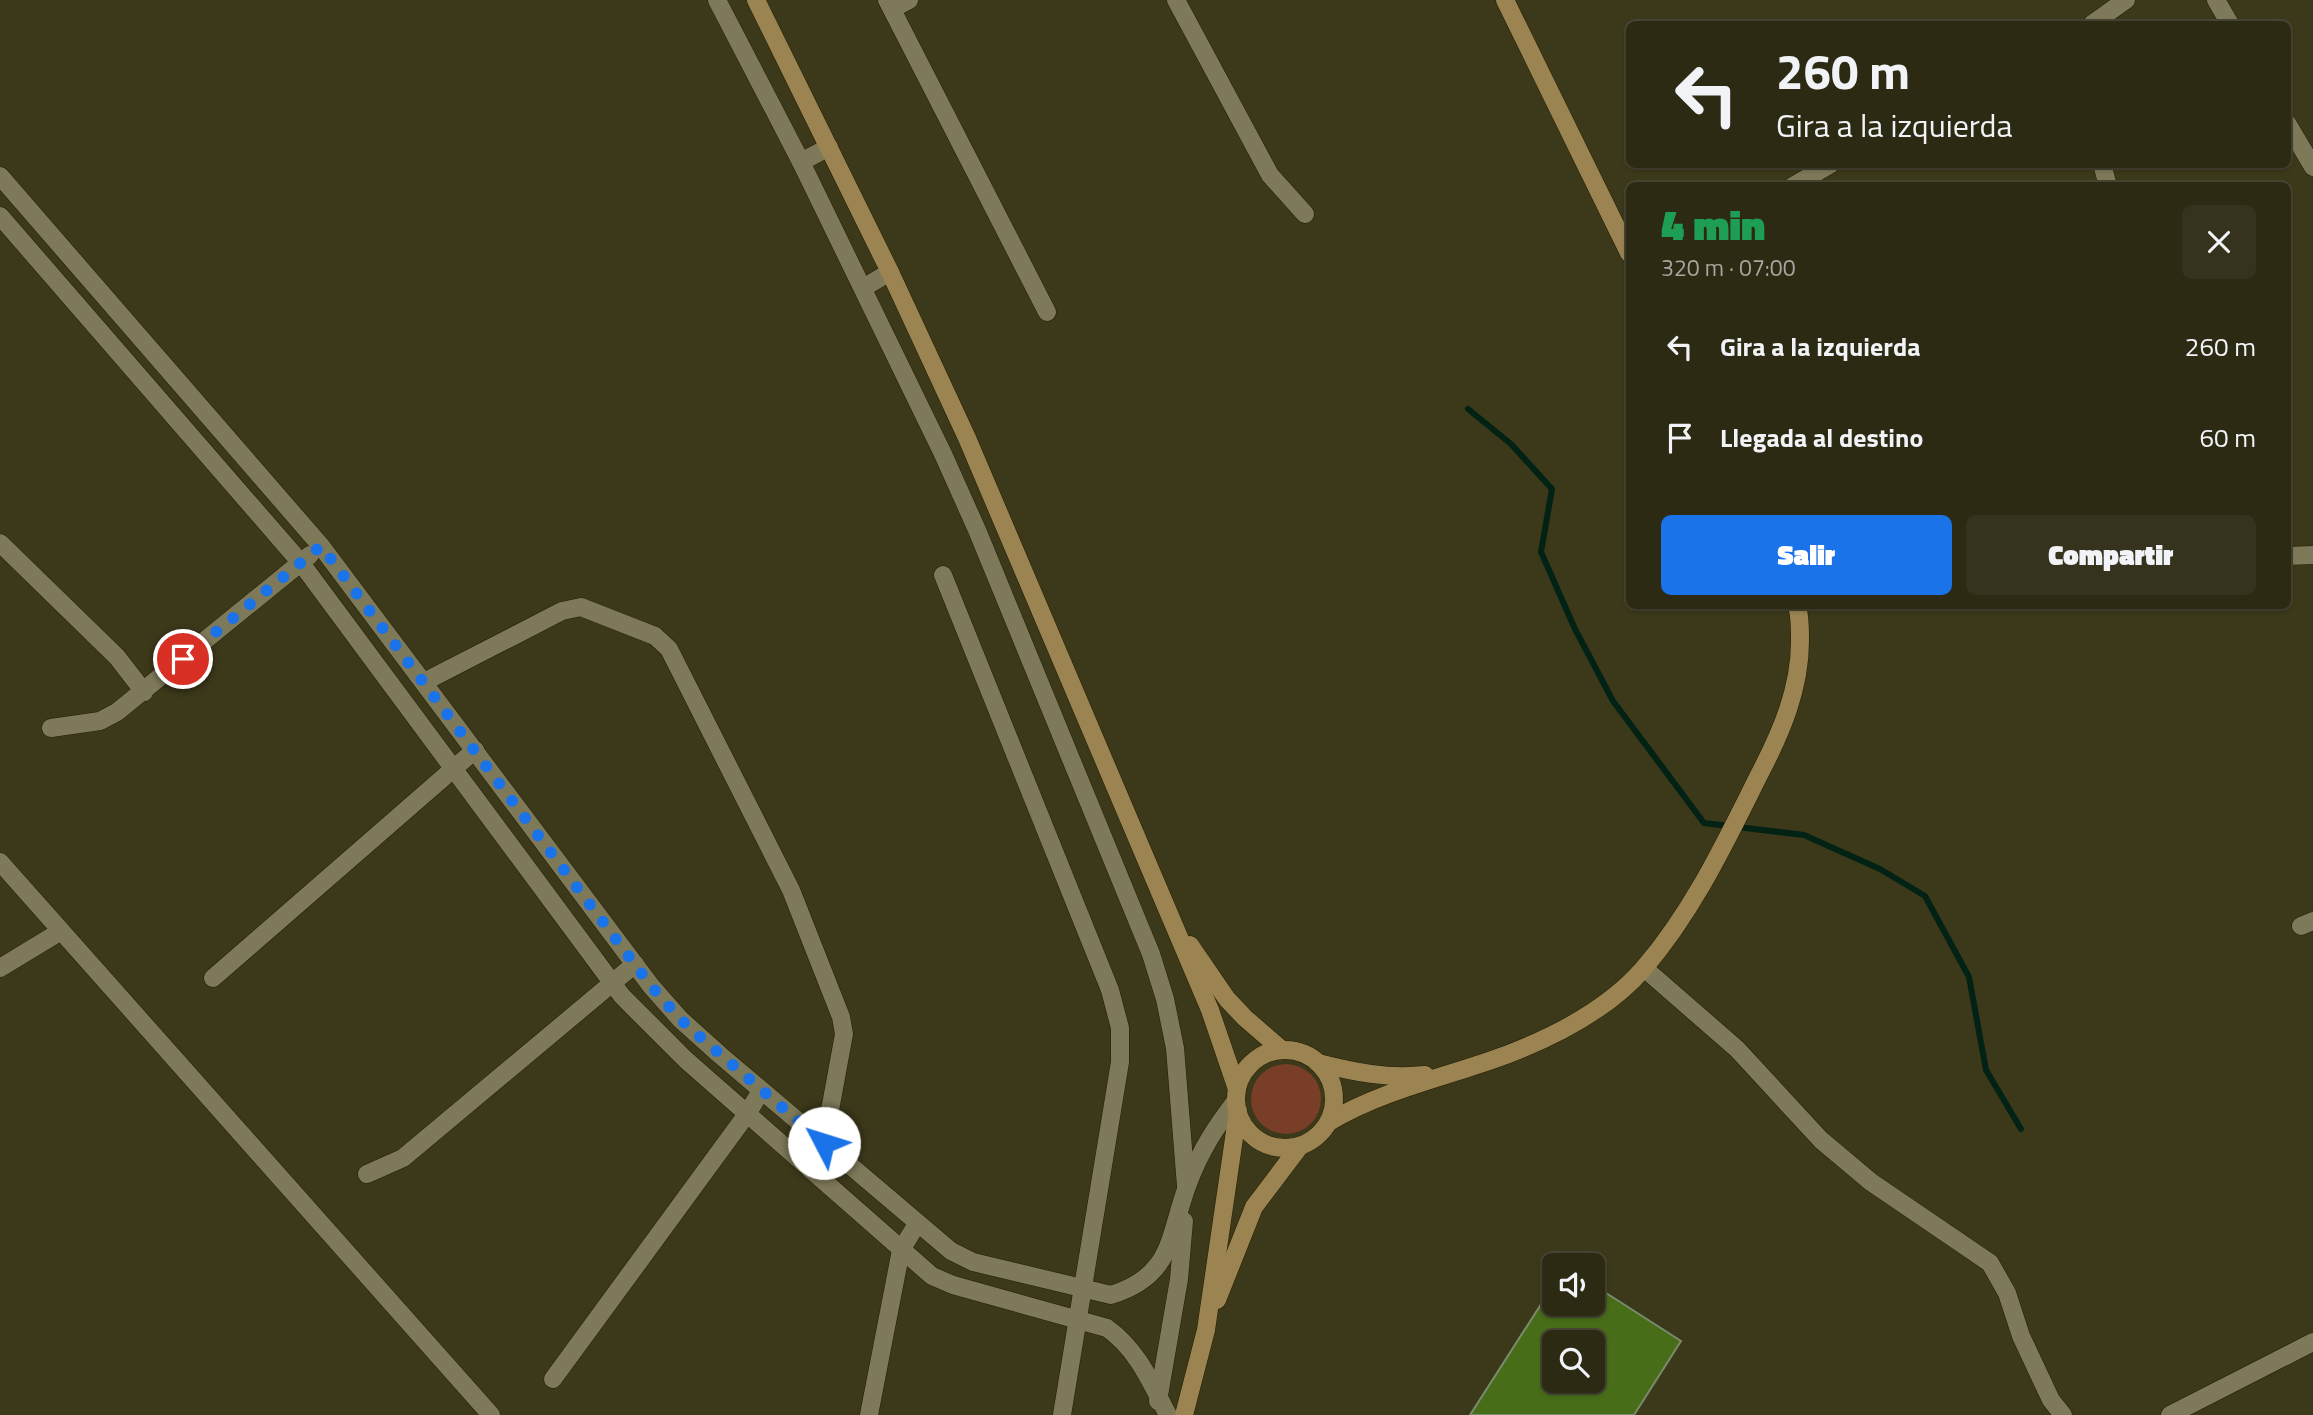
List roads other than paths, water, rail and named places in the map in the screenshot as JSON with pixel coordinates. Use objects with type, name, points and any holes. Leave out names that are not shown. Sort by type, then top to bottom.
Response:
[{"type":"main road","points":[[756,0],[890,272],[967,438],[1210,1010],[1244,1126],[1262,1143],[1288,1149],[1300,1146],[1312,1141],[1329,1122],[1354,1107],[1491,1060],[1559,1031],[1604,1003],[1644,968],[1682,916],[1710,871],[1783,726],[1796,684],[1800,656],[1798,609]]},
{"type":"main road","points":[[1506,0],[1626,247]]},
{"type":"main road","points":[[1168,914],[1227,999],[1282,1050]]},
{"type":"main road","points":[[1206,1330],[1237,1100],[1248,1066],[1270,1052],[1282,1050],[1307,1055],[1318,1063],[1332,1084],[1334,1110],[1329,1122]]},
{"type":"main road","points":[[1318,1063],[1371,1076],[1405,1077],[1452,1072]]},
{"type":"main road","points":[[1184,1415],[1206,1330],[1254,1206],[1300,1146]]},
{"type":"street","points":[[717,0],[801,162],[943,454],[977,530],[1151,954],[1162,988],[1175,1048],[1186,1189],[1180,1279],[1157,1406]]},
{"type":"street","points":[[909,0],[890,4],[1047,312]]},
{"type":"street","points":[[1177,0],[1270,175],[1305,214]]},
{"type":"street","points":[[2096,21],[2126,0]]},
{"type":"street","points":[[2216,0],[2228,21]]},
{"type":"street","points":[[2291,130],[2313,167]]},
{"type":"street","points":[[801,162],[829,147]]},
{"type":"street","points":[[1800,182],[1824,168]]},
{"type":"street","points":[[0,176],[321,546],[635,964],[680,1019],[951,1251],[974,1262],[1111,1295],[1131,1289],[1153,1273],[1164,1256],[1174,1233],[1186,1189],[1210,1134],[1237,1100]]},
{"type":"street","points":[[0,216],[301,563],[613,984],[686,1060],[932,1276],[953,1285],[1107,1328],[1124,1340],[1135,1353],[1157,1406],[1168,1415]]},
{"type":"street","points":[[863,288],[890,272]]},
{"type":"street","points":[[943,454],[967,438]]},
{"type":"street","points":[[977,530],[1000,515]]},
{"type":"street","points":[[0,543],[117,657],[144,692]]},
{"type":"street","points":[[51,728],[100,721],[144,692],[321,546]]},
{"type":"street","points":[[2291,555],[2313,555]]},
{"type":"street","points":[[943,575],[1110,990],[1120,1028],[1120,1062],[1062,1415]]},
{"type":"street","points":[[424,682],[562,611],[582,607],[656,636],[668,649],[790,890],[841,1017],[844,1034],[824,1143],[811,1170]]},
{"type":"street","points":[[213,978],[475,750]]},
{"type":"street","points":[[0,862],[491,1415]]},
{"type":"street","points":[[0,968],[61,930]]},
{"type":"street","points":[[367,1174],[403,1158],[635,964]]},
{"type":"street","points":[[1644,968],[1737,1049],[1821,1140],[1871,1182],[1990,1264],[2007,1293],[2021,1336],[2051,1400],[2063,1415]]},
{"type":"street","points":[[553,1379],[747,1114],[761,1091]]},
{"type":"street","points":[[869,1415],[901,1250],[917,1224]]},
{"type":"street","points":[[2170,1415],[2313,1342]]},
{"type":"waterway","points":[[1468,409],[1511,444],[1552,489],[1541,552],[1575,629],[1613,701],[1704,823],[1804,835],[1880,869],[1925,896],[1969,977],[1986,1070],[2021,1129]]}]
